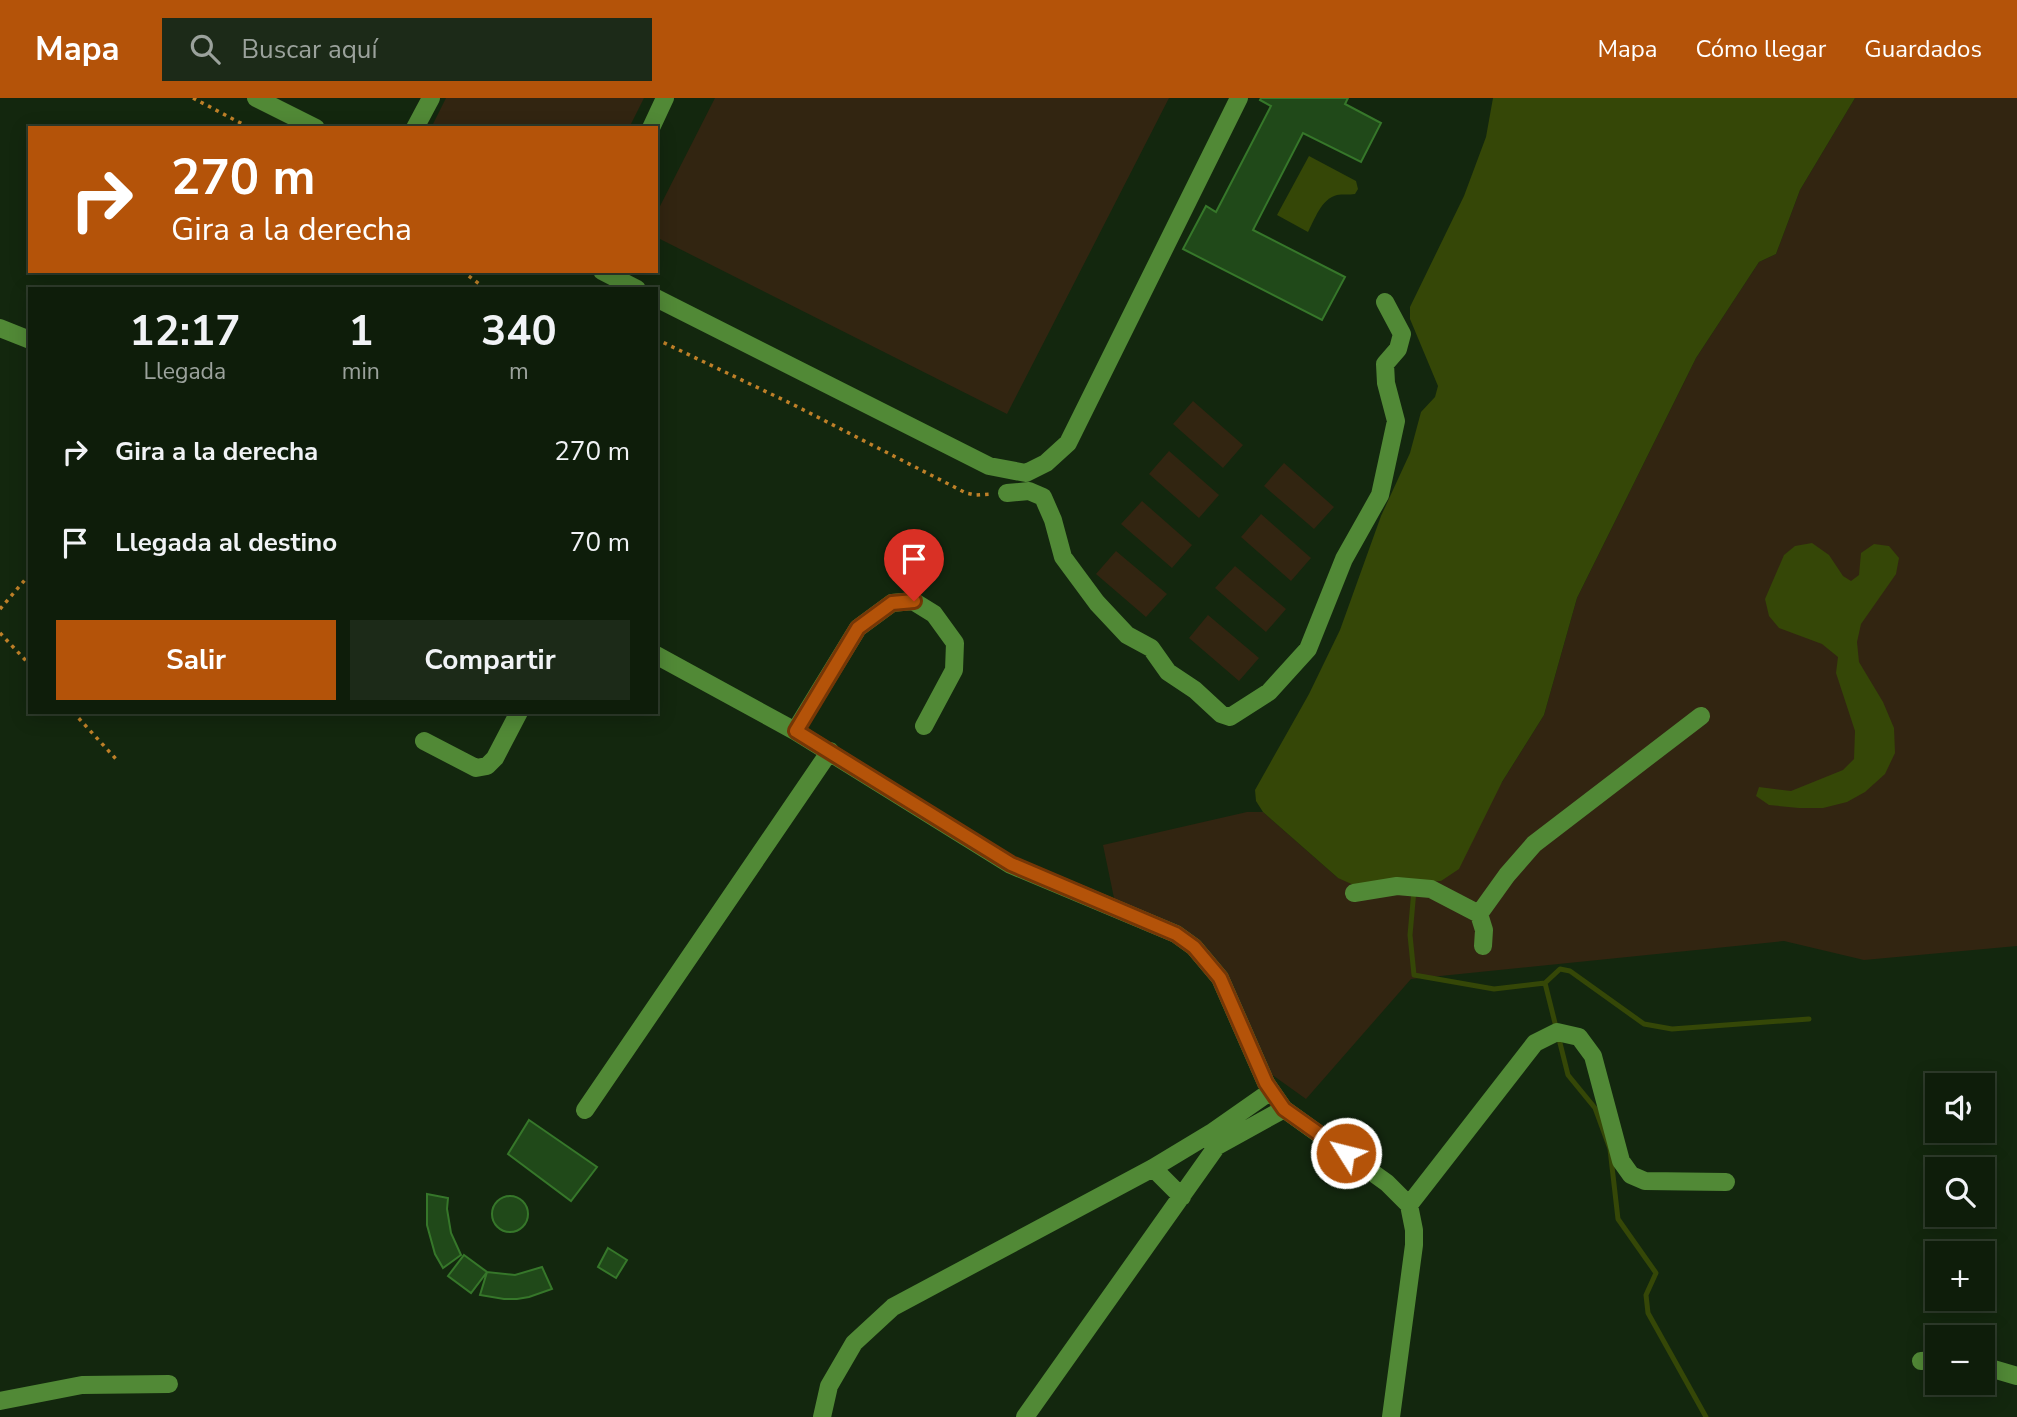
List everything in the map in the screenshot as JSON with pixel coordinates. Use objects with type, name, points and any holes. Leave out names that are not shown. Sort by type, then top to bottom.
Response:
[{"type":"street","points":[[256,98],[312,126]]},
{"type":"street","points":[[416,126],[431,98]]},
{"type":"street","points":[[652,126],[665,98]]},
{"type":"street","points":[[658,299],[989,466],[1026,473],[1046,463],[1068,443],[1239,98]]},
{"type":"street","points":[[606,273],[633,287]]},
{"type":"street","points":[[1007,493],[1029,491],[1043,497],[1063,556],[1097,603],[1127,635],[1151,648],[1168,671],[1195,690],[1221,714],[1230,717],[1240,712],[1269,692],[1308,649],[1344,559],[1380,495],[1396,421],[1386,383],[1385,364],[1398,349],[1402,334],[1385,302]]},
{"type":"street","points":[[0,328],[28,339]]},
{"type":"street","points":[[796,731],[858,628],[892,603],[914,601],[934,614],[955,643],[954,670],[924,726]]},
{"type":"street","points":[[658,656],[831,751],[1011,864],[1176,934],[1194,947],[1220,978],[1271,1091],[1284,1109],[1387,1183],[1409,1205],[1414,1245],[1391,1417]]},
{"type":"street","points":[[424,741],[476,768],[487,766],[495,758],[518,714]]},
{"type":"street","points":[[1479,914],[1534,844],[1700,716]]},
{"type":"street","points":[[585,1110],[831,751]]},
{"type":"street","points":[[1354,893],[1397,887],[1431,889],[1479,914],[1484,930],[1483,946]]},
{"type":"street","points":[[1409,1205],[1535,1043],[1557,1032],[1579,1037],[1593,1056],[1621,1161],[1631,1175],[1645,1181],[1726,1182]]},
{"type":"street","points":[[1025,1417],[1182,1196],[1214,1140],[1271,1091]]},
{"type":"street","points":[[822,1417],[829,1386],[854,1343],[893,1307],[1153,1168],[1284,1109]]},
{"type":"street","points":[[1153,1168],[1182,1196]]},
{"type":"street","points":[[1995,1370],[2017,1376]]},
{"type":"street","points":[[0,1401],[82,1385],[169,1384]]},
{"type":"path","points":[[193,98],[246,126]]},
{"type":"path","points":[[465,273],[483,287]]},
{"type":"path","points":[[658,340],[794,405],[966,493],[1007,493]]},
{"type":"path","points":[[0,609],[28,576]]},
{"type":"path","points":[[0,633],[28,663]]},
{"type":"path","points":[[75,714],[116,759]]},
{"type":"shaded area","points":[[446,98],[644,98],[630,126],[432,126]]},
{"type":"shaded area","points":[[715,98],[1169,98],[1007,414],[658,238],[658,210]]},
{"type":"shaded area","points":[[1493,98],[1855,98],[1800,190],[1776,254],[1759,262],[1696,358],[1577,598],[1544,715],[1502,782],[1459,869],[1441,881],[1356,886],[1338,878],[1263,812],[1256,801],[1255,790],[1309,694],[1340,630],[1381,516],[1410,453],[1421,412],[1435,397],[1438,386],[1410,319],[1410,307],[1464,196],[1486,137]]},
{"type":"shaded area","points":[[1855,98],[2017,98],[2017,946],[1864,960],[1784,941],[1411,979],[1306,1099],[1264,1069],[1217,973],[1166,922],[1114,898],[1103,845],[1247,812],[1263,812],[1338,878],[1502,782],[1544,715],[1577,598],[1696,358],[1759,262],[1776,254],[1800,190]]},
{"type":"shaded area","points":[[1309,156],[1356,181],[1358,189],[1355,194],[1331,197],[1319,210],[1308,232],[1277,215]]},
{"type":"shaded area","points":[[1193,401],[1243,445],[1223,468],[1173,424]]},
{"type":"shaded area","points":[[1169,451],[1219,495],[1199,518],[1149,474]]},
{"type":"shaded area","points":[[1284,463],[1334,507],[1314,529],[1264,486]]},
{"type":"shaded area","points":[[1142,501],[1192,545],[1172,568],[1121,524]]},
{"type":"shaded area","points":[[1261,514],[1311,558],[1291,581],[1241,537]]},
{"type":"shaded area","points":[[1812,543],[1829,555],[1843,576],[1851,581],[1859,575],[1861,553],[1874,544],[1889,546],[1899,558],[1896,574],[1861,624],[1857,642],[1859,662],[1883,702],[1894,728],[1895,753],[1885,774],[1865,792],[1847,802],[1823,808],[1769,805],[1756,796],[1759,787],[1791,791],[1843,770],[1854,759],[1855,731],[1836,673],[1838,657],[1822,644],[1779,628],[1769,616],[1765,599],[1784,555],[1795,546]]},
{"type":"shaded area","points":[[1116,551],[1167,594],[1146,617],[1096,574]]},
{"type":"shaded area","points":[[1235,566],[1286,609],[1266,632],[1215,588]]},
{"type":"shaded area","points":[[1208,615],[1259,658],[1239,681],[1189,638]]},
{"type":"building","points":[[1348,98],[1345,104],[1381,123],[1361,162],[1303,133],[1253,230],[1345,277],[1322,320],[1183,249],[1206,206],[1216,212],[1271,106],[1260,100]]},
{"type":"building","points":[[529,1120],[597,1167],[571,1201],[508,1154]]},
{"type":"building","points":[[427,1194],[448,1198],[451,1233],[461,1255],[443,1268],[435,1254],[427,1225]]},
{"type":"building","points":[[510,1196],[523,1201],[528,1214],[523,1227],[510,1232],[497,1227],[492,1214],[497,1201]]},
{"type":"building","points":[[608,1248],[627,1260],[616,1278],[598,1267]]},
{"type":"building","points":[[464,1255],[487,1272],[471,1293],[448,1276]]},
{"type":"building","points":[[542,1267],[552,1289],[517,1299],[480,1295],[487,1272],[515,1275]]},
{"type":"waterway","points":[[1414,890],[1410,935],[1414,975],[1494,989],[1545,983],[1568,1075],[1595,1108],[1610,1149],[1618,1219],[1656,1273],[1646,1295],[1648,1313],[1706,1417]]},
{"type":"waterway","points":[[1545,983],[1560,969],[1570,971],[1644,1024],[1672,1029],[1809,1019]]},
{"type":"route","points":[[914,601],[892,603],[858,628],[796,731],[1011,864],[1176,934],[1194,947],[1220,978],[1266,1083],[1284,1109],[1346,1153]]}]
